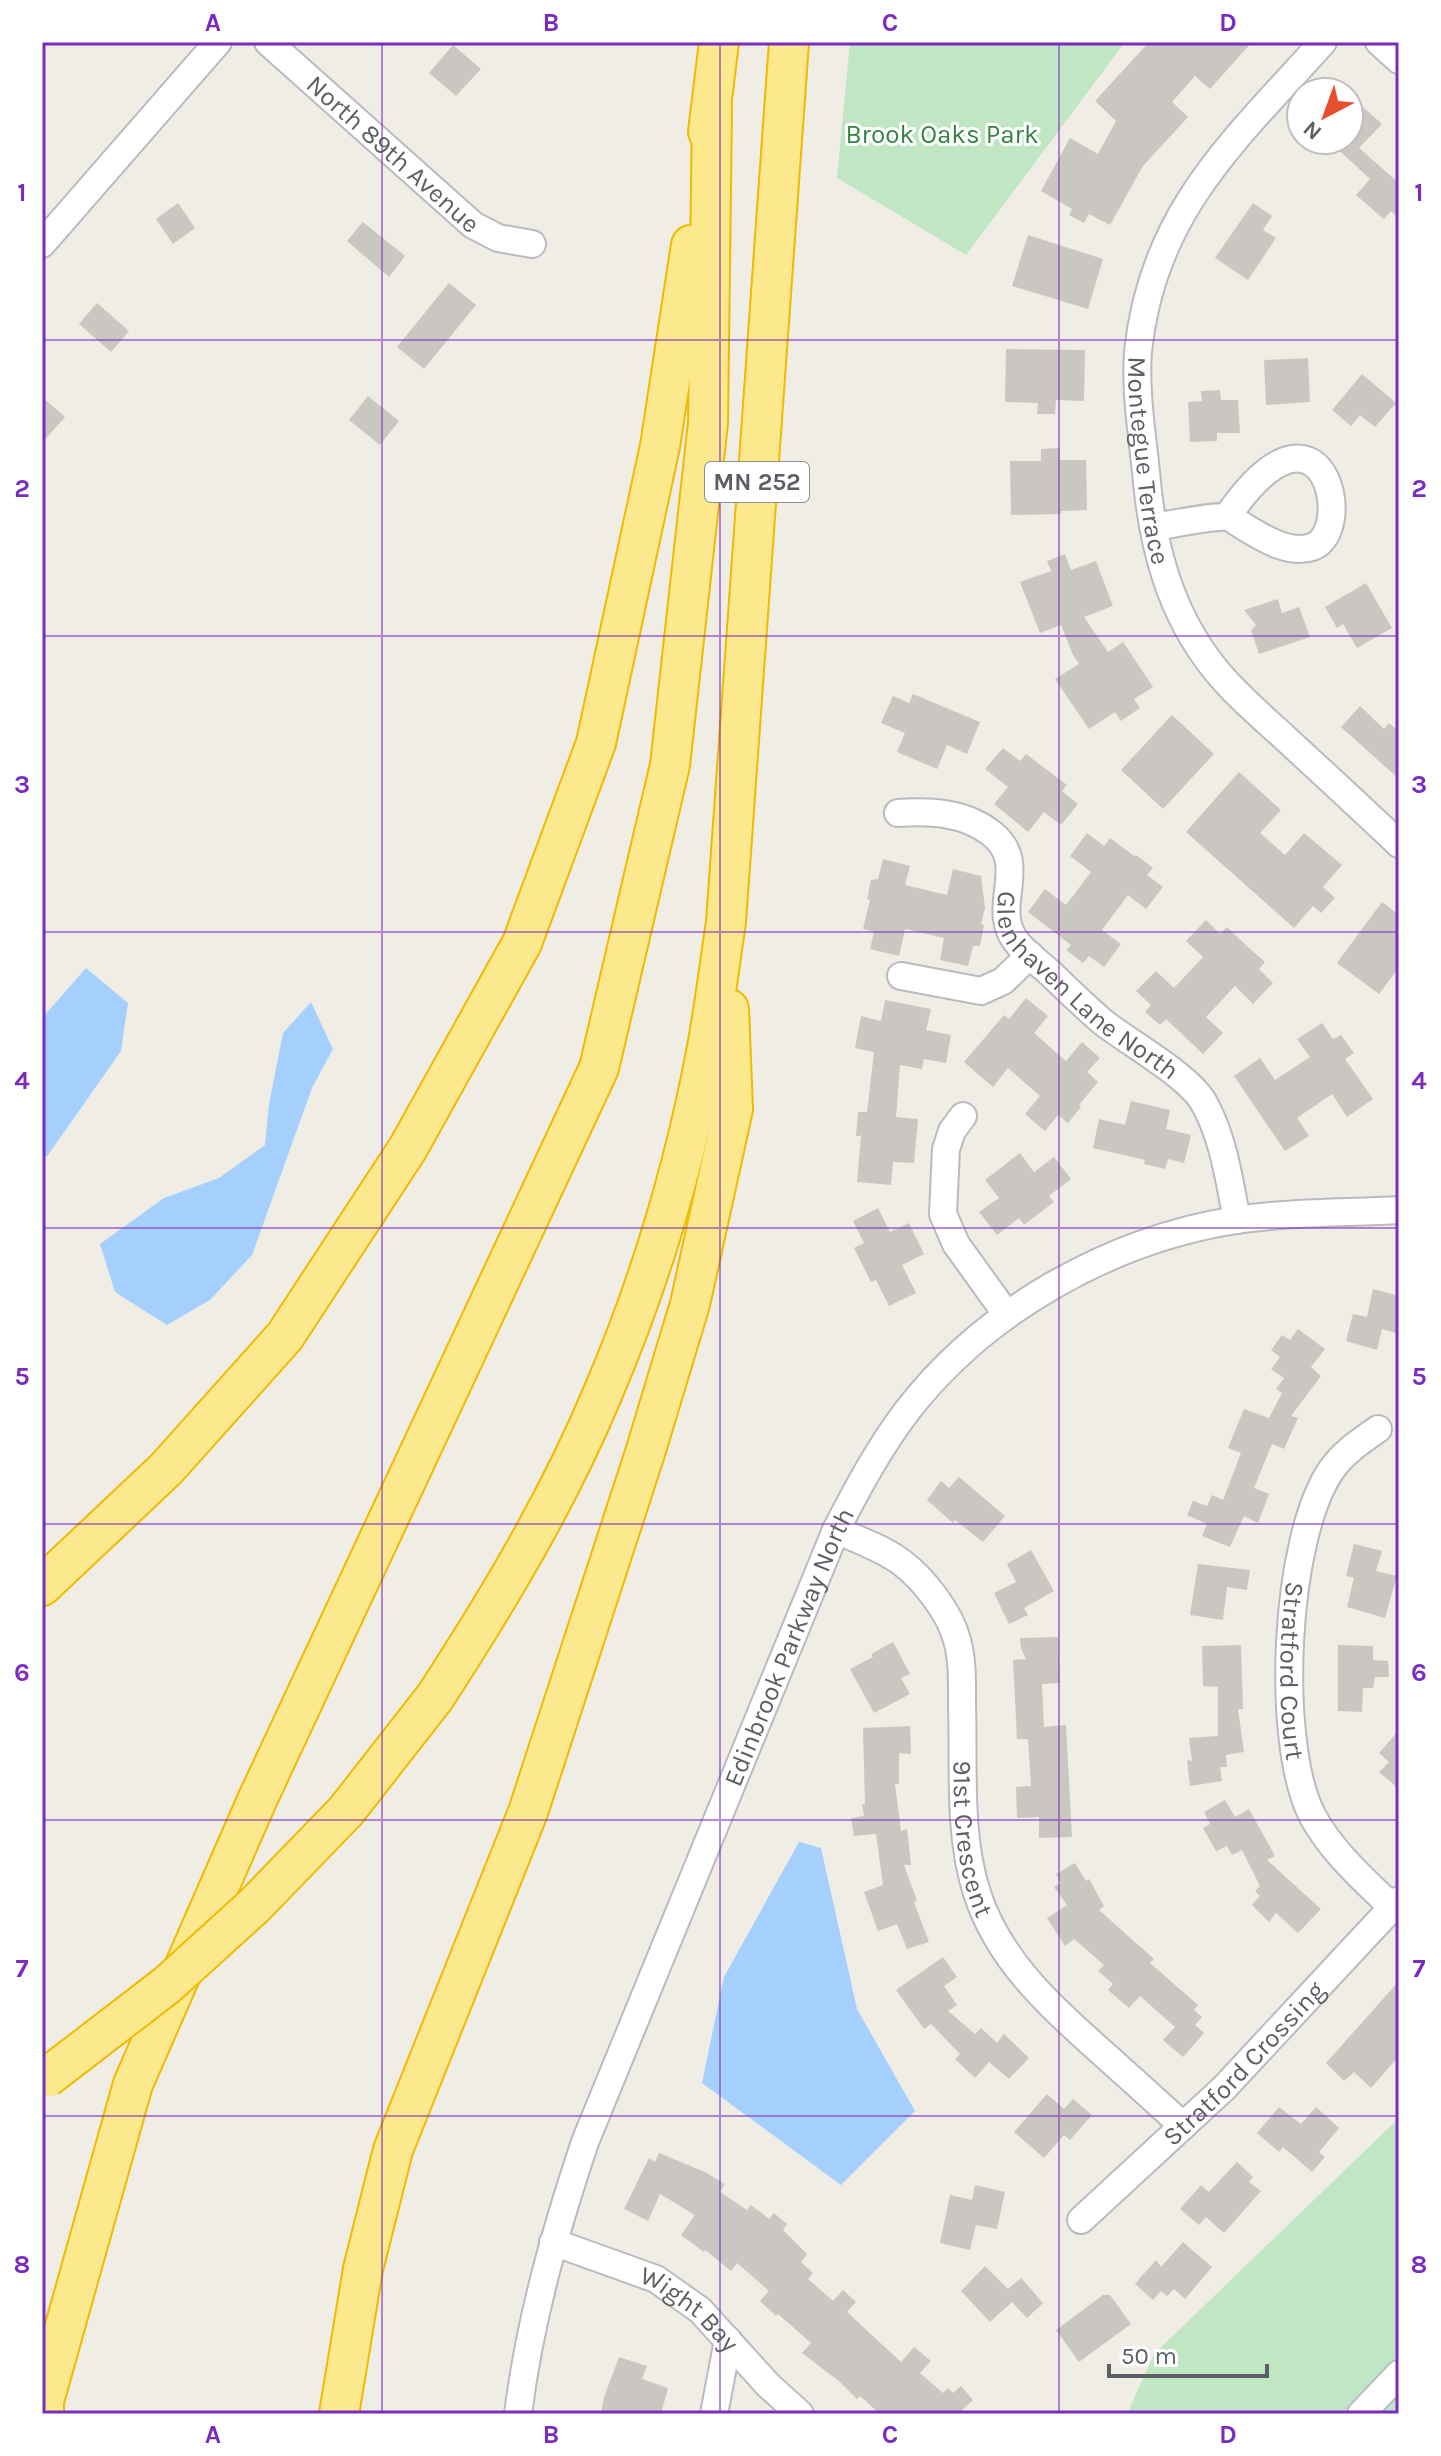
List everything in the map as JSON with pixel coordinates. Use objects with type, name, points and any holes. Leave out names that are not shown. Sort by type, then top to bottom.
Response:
[{"type":"highway","points":[[42,1586],[166,1469],[285,1336],[408,1148],[522,943],[596,743],[660,446],[712,107],[719,42]]},
{"type":"highway","name":"MN 252","points":[[726,922],[789,42]]},
{"type":"highway","points":[[44,2414],[44,2401],[133,2084],[258,1798],[599,1068],[670,765],[708,423],[712,107]]},
{"type":"highway","points":[[44,2079],[167,1985],[255,1905],[346,1811],[435,1697],[490,1612],[550,1506],[603,1395],[640,1296],[681,1163],[708,1043],[726,922]]},
{"type":"highway","points":[[339,2414],[363,2269],[393,2150],[528,1812],[690,1304],[733,1109],[726,922]]},
{"type":"street","points":[[42,244],[218,42]]},
{"type":"street","name":"North 89th Avenue","points":[[268,42],[473,225],[498,238],[532,244]]},
{"type":"street","name":"Montegue Terrace","points":[[1323,42],[1202,180],[1185,206],[1158,262],[1142,324],[1138,355],[1148,494],[1158,554],[1171,596],[1215,670],[1399,844]]},
{"type":"street","points":[[1379,42],[1399,60]]},
{"type":"street","points":[[1154,527],[1227,517]]},
{"type":"street","name":"Glenhaven Lane North","points":[[898,813],[930,811],[962,817],[991,832],[1005,848],[1011,870],[1005,908],[1007,926],[1017,944],[1104,1023],[1185,1081],[1203,1100],[1219,1135],[1237,1220]]},
{"type":"street","points":[[901,976],[981,991],[1003,981],[1030,955]]},
{"type":"street","points":[[963,1116],[952,1131],[946,1149],[943,1214],[956,1244],[1007,1315]]},
{"type":"street","name":"Edinbrook Parkway North","points":[[518,2414],[534,2313],[585,2142],[836,1530],[876,1456],[908,1409],[952,1363],[1007,1315],[1062,1280],[1140,1244],[1237,1220],[1399,1210]]},
{"type":"street","name":"Stratford Court","points":[[1378,1429],[1351,1448],[1332,1470],[1307,1527],[1292,1608],[1293,1751],[1299,1783],[1312,1814],[1329,1842],[1396,1903]]},
{"type":"street","name":"91st Crescent","points":[[836,1530],[902,1563],[926,1585],[957,1639],[962,1671],[965,1823],[969,1860],[977,1894],[994,1932],[1034,1989],[1183,2126]]},
{"type":"street","name":"Stratford Crossing","points":[[1081,2220],[1269,2041],[1396,1903]]},
{"type":"street","name":"Wight Bay","points":[[553,2242],[656,2279],[700,2310],[768,2385],[800,2414]]},
{"type":"street","points":[[714,2414],[728,2340]]},
{"type":"street","points":[[1361,2414],[1399,2374]]},
{"type":"green space","name":"Brook Oaks Park","points":[[850,42],[1125,42],[966,255],[837,178]]},
{"type":"green space","points":[[1399,2118],[1399,2414],[1127,2414],[1154,2354]]},
{"type":"water","points":[[86,968],[128,1003],[121,1051],[48,1155],[42,1159],[42,1018]]},
{"type":"water","points":[[311,1002],[333,1049],[312,1088],[252,1255],[210,1300],[167,1325],[115,1292],[100,1244],[164,1198],[219,1178],[265,1145],[269,1104],[283,1033]]},
{"type":"water","points":[[799,1842],[821,1848],[857,2009],[915,2111],[841,2185],[702,2083],[724,1977]]},
{"type":"building","points":[[1149,42],[1252,42],[1210,89],[1195,76],[1172,102],[1188,117],[1143,166],[1110,225],[1089,214],[1084,223],[1069,215],[1072,209],[1041,191],[1070,138],[1098,154],[1116,121],[1095,101]]},
{"type":"building","points":[[453,45],[481,69],[456,96],[429,73]]},
{"type":"building","points":[[1365,109],[1382,124],[1365,142]]},
{"type":"building","points":[[1365,153],[1399,183],[1399,219],[1391,211],[1384,219],[1356,195],[1370,179],[1345,156],[1365,156]]},
{"type":"building","points":[[178,203],[195,228],[173,244],[156,219]]},
{"type":"building","points":[[1253,203],[1272,216],[1263,230],[1276,238],[1248,280],[1215,258]]},
{"type":"building","points":[[363,222],[405,256],[389,277],[347,241]]},
{"type":"building","points":[[1028,235],[1103,259],[1088,309],[1012,286]]},
{"type":"building","points":[[449,283],[476,305],[424,369],[397,347]]},
{"type":"building","points":[[97,303],[129,331],[111,352],[79,324]]},
{"type":"building","points":[[1006,349],[1085,350],[1084,401],[1056,400],[1055,414],[1037,414],[1038,403],[1005,402]]},
{"type":"building","points":[[1308,358],[1310,402],[1266,405],[1264,360]]},
{"type":"building","points":[[1362,374],[1396,403],[1375,427],[1360,415],[1351,426],[1332,410]]},
{"type":"building","points":[[1220,390],[1221,400],[1238,400],[1240,433],[1217,433],[1217,441],[1190,442],[1188,402],[1202,401],[1201,391]]},
{"type":"building","points":[[368,396],[399,421],[380,445],[349,420]]},
{"type":"building","points":[[42,397],[65,417],[42,443]]},
{"type":"building","points":[[1060,448],[1060,460],[1086,460],[1087,510],[1011,515],[1010,461],[1041,461],[1041,449]]},
{"type":"building","points":[[1065,554],[1071,570],[1096,561],[1113,606],[1084,617],[1108,652],[1123,642],[1153,687],[1134,699],[1140,708],[1121,721],[1115,712],[1089,729],[1055,679],[1079,664],[1061,625],[1040,633],[1020,582],[1051,571],[1047,561]]},
{"type":"building","points":[[1366,583],[1392,628],[1357,648],[1343,624],[1337,628],[1325,607]]},
{"type":"building","points":[[1278,599],[1282,613],[1299,607],[1310,637],[1259,654],[1251,630],[1256,625],[1244,610]]},
{"type":"building","points":[[913,694],[980,722],[967,754],[947,745],[937,769],[897,752],[905,733],[881,723],[893,696],[909,703]]},
{"type":"building","points":[[1360,706],[1384,729],[1389,723],[1399,732],[1399,779],[1341,727]]},
{"type":"building","points":[[1172,715],[1214,754],[1163,809],[1121,770]]},
{"type":"building","points":[[1003,748],[1020,761],[1026,754],[1067,785],[1062,791],[1078,804],[1061,825],[1044,812],[1028,832],[994,804],[1008,787],[985,769]]},
{"type":"building","points":[[1239,772],[1281,810],[1260,833],[1285,855],[1304,833],[1342,865],[1323,887],[1335,898],[1321,913],[1313,906],[1294,928],[1186,832]]},
{"type":"building","points":[[1087,833],[1104,846],[1110,838],[1136,855],[1153,868],[1147,875],[1163,887],[1146,909],[1128,895],[1102,930],[1121,944],[1104,967],[1089,956],[1083,963],[1066,950],[1071,945],[1028,912],[1045,889],[1066,905],[1091,872],[1070,856]]},
{"type":"building","points":[[883,859],[910,866],[905,885],[947,895],[953,869],[981,876],[985,908],[981,924],[984,925],[980,946],[973,946],[968,966],[940,960],[944,938],[905,929],[899,956],[870,949],[874,932],[863,929],[870,900],[867,899],[871,880],[878,879]]},
{"type":"building","points":[[1382,902],[1399,915],[1399,967],[1379,994],[1337,963]]},
{"type":"building","points":[[1206,920],[1220,934],[1227,927],[1265,962],[1259,969],[1273,983],[1253,1004],[1235,986],[1206,1017],[1223,1033],[1203,1054],[1166,1019],[1160,1025],[1145,1012],[1151,1005],[1136,991],[1156,971],[1174,988],[1203,957],[1186,941]]},
{"type":"building","points":[[1026,998],[1048,1016],[1034,1033],[1066,1061],[1082,1042],[1100,1058],[1087,1072],[1098,1082],[1079,1105],[1081,1107],[1068,1123],[1058,1115],[1045,1131],[1025,1114],[1040,1096],[1008,1068],[993,1087],[964,1062],[1004,1015],[1009,1019]]},
{"type":"building","points":[[885,1000],[931,1009],[926,1030],[951,1035],[946,1063],[924,1059],[922,1069],[900,1065],[896,1117],[918,1119],[914,1163],[893,1162],[891,1185],[857,1182],[861,1136],[856,1136],[858,1112],[867,1112],[874,1052],[855,1048],[861,1016],[881,1021]]},
{"type":"building","points":[[1322,1023],[1333,1039],[1341,1035],[1354,1053],[1345,1059],[1373,1099],[1347,1117],[1332,1094],[1297,1118],[1309,1136],[1285,1151],[1234,1076],[1260,1058],[1275,1080],[1310,1057],[1297,1039]]},
{"type":"building","points":[[1131,1101],[1170,1110],[1166,1129],[1191,1135],[1184,1163],[1168,1159],[1165,1169],[1144,1164],[1145,1160],[1093,1148],[1099,1119],[1125,1125]]},
{"type":"building","points":[[1020,1153],[1034,1172],[1054,1157],[1071,1179],[1049,1196],[1054,1202],[1024,1225],[1019,1218],[997,1235],[979,1212],[999,1198],[985,1180]]},
{"type":"building","points":[[878,1208],[890,1232],[909,1223],[924,1254],[902,1265],[916,1293],[889,1306],[876,1280],[871,1282],[854,1248],[864,1243],[853,1221]]},
{"type":"building","points":[[1373,1289],[1399,1296],[1399,1334],[1382,1329],[1377,1350],[1346,1341],[1353,1314],[1367,1317]]},
{"type":"building","points":[[1298,1329],[1325,1349],[1311,1367],[1321,1376],[1291,1416],[1298,1418],[1284,1449],[1272,1444],[1254,1488],[1269,1494],[1258,1523],[1244,1516],[1230,1547],[1202,1536],[1207,1524],[1187,1515],[1193,1501],[1207,1506],[1212,1495],[1223,1500],[1241,1453],[1228,1448],[1244,1409],[1269,1418],[1282,1393],[1276,1389],[1284,1378],[1271,1369],[1280,1357],[1271,1350],[1282,1335],[1290,1340]]},
{"type":"building","points":[[959,1477],[1005,1516],[983,1542],[955,1520],[953,1523],[927,1500],[941,1481],[949,1488]]},
{"type":"building","points":[[1354,1544],[1382,1551],[1376,1571],[1397,1576],[1385,1618],[1347,1607],[1354,1578],[1346,1576]]},
{"type":"building","points":[[1031,1550],[1054,1591],[1024,1608],[1028,1615],[1009,1624],[994,1593],[1016,1582],[1007,1564]]},
{"type":"building","points":[[1198,1564],[1250,1570],[1247,1590],[1227,1587],[1223,1620],[1190,1615]]},
{"type":"building","points":[[1058,1637],[1060,1683],[1042,1684],[1044,1727],[1066,1725],[1072,1837],[1039,1838],[1039,1817],[1017,1818],[1016,1787],[1031,1786],[1028,1739],[1017,1739],[1013,1660],[1026,1659],[1020,1638]]},
{"type":"building","points":[[893,1642],[910,1674],[901,1678],[910,1694],[874,1713],[850,1669]]},
{"type":"building","points":[[1241,1645],[1243,1709],[1238,1709],[1244,1752],[1226,1755],[1227,1767],[1220,1767],[1222,1781],[1190,1786],[1187,1760],[1192,1761],[1189,1738],[1218,1736],[1218,1687],[1203,1686],[1202,1646]]},
{"type":"building","points":[[1338,1645],[1373,1646],[1373,1660],[1388,1661],[1389,1677],[1375,1677],[1373,1688],[1363,1688],[1362,1712],[1338,1711]]},
{"type":"building","points":[[910,1726],[911,1754],[899,1753],[899,1784],[895,1784],[901,1831],[907,1829],[911,1865],[904,1865],[929,1942],[907,1949],[897,1924],[878,1931],[864,1892],[883,1885],[876,1834],[854,1836],[851,1818],[864,1816],[863,1728]]},
{"type":"building","points":[[1399,1730],[1399,1789],[1379,1772],[1389,1762],[1379,1753]]},
{"type":"building","points":[[1225,1800],[1235,1817],[1249,1809],[1275,1856],[1267,1860],[1321,1909],[1298,1933],[1276,1913],[1269,1922],[1252,1905],[1260,1896],[1255,1891],[1260,1886],[1242,1850],[1232,1855],[1227,1846],[1216,1851],[1203,1828],[1210,1824],[1204,1812]]},
{"type":"building","points":[[1075,1863],[1086,1881],[1089,1879],[1104,1906],[1099,1910],[1154,1959],[1150,1963],[1198,2005],[1194,2010],[1202,2017],[1195,2025],[1204,2033],[1183,2057],[1163,2040],[1175,2027],[1140,1996],[1129,2008],[1108,1990],[1113,1984],[1098,1971],[1104,1965],[1074,1939],[1065,1946],[1047,1918],[1067,1905],[1054,1887],[1061,1883],[1056,1874]]},
{"type":"building","points":[[943,1957],[957,1977],[944,1986],[957,2005],[948,2011],[975,2034],[981,2028],[997,2043],[1004,2034],[1029,2058],[1009,2079],[989,2062],[975,2078],[955,2059],[960,2054],[931,2024],[924,2029],[896,1990]]},
{"type":"building","points":[[1399,1981],[1399,2056],[1371,2088],[1354,2072],[1344,2081],[1326,2063]]},
{"type":"building","points":[[1047,2094],[1064,2109],[1073,2099],[1092,2115],[1070,2140],[1064,2135],[1044,2158],[1014,2132]]},
{"type":"building","points":[[1279,2107],[1301,2124],[1316,2107],[1339,2128],[1319,2152],[1325,2157],[1312,2172],[1283,2147],[1279,2152],[1257,2133]]},
{"type":"building","points":[[659,2153],[725,2184],[720,2192],[747,2210],[751,2205],[769,2219],[774,2213],[787,2224],[783,2230],[807,2254],[801,2262],[813,2273],[808,2279],[833,2301],[843,2290],[856,2302],[847,2312],[901,2362],[914,2347],[931,2361],[920,2373],[943,2393],[948,2388],[953,2393],[961,2386],[973,2400],[958,2414],[880,2414],[860,2396],[857,2399],[802,2353],[811,2343],[760,2301],[769,2291],[737,2263],[731,2271],[681,2235],[695,2215],[660,2194],[648,2221],[624,2209],[649,2158],[655,2162]]},
{"type":"building","points":[[1237,2162],[1253,2177],[1249,2182],[1261,2191],[1224,2233],[1206,2217],[1199,2225],[1180,2209],[1201,2185],[1209,2192]]},
{"type":"building","points":[[975,2185],[1005,2192],[997,2229],[976,2225],[970,2250],[940,2243],[950,2195],[972,2200]]},
{"type":"building","points":[[1183,2242],[1212,2267],[1185,2299],[1174,2289],[1167,2296],[1161,2291],[1153,2300],[1135,2284],[1156,2260],[1161,2267]]},
{"type":"building","points":[[985,2266],[1008,2289],[1021,2278],[1043,2303],[1027,2318],[1012,2302],[990,2322],[961,2291]]},
{"type":"building","points":[[1103,2295],[1110,2295],[1131,2324],[1079,2362],[1056,2330]]},
{"type":"building","points":[[619,2357],[647,2366],[642,2379],[668,2388],[661,2414],[601,2414]]}]
